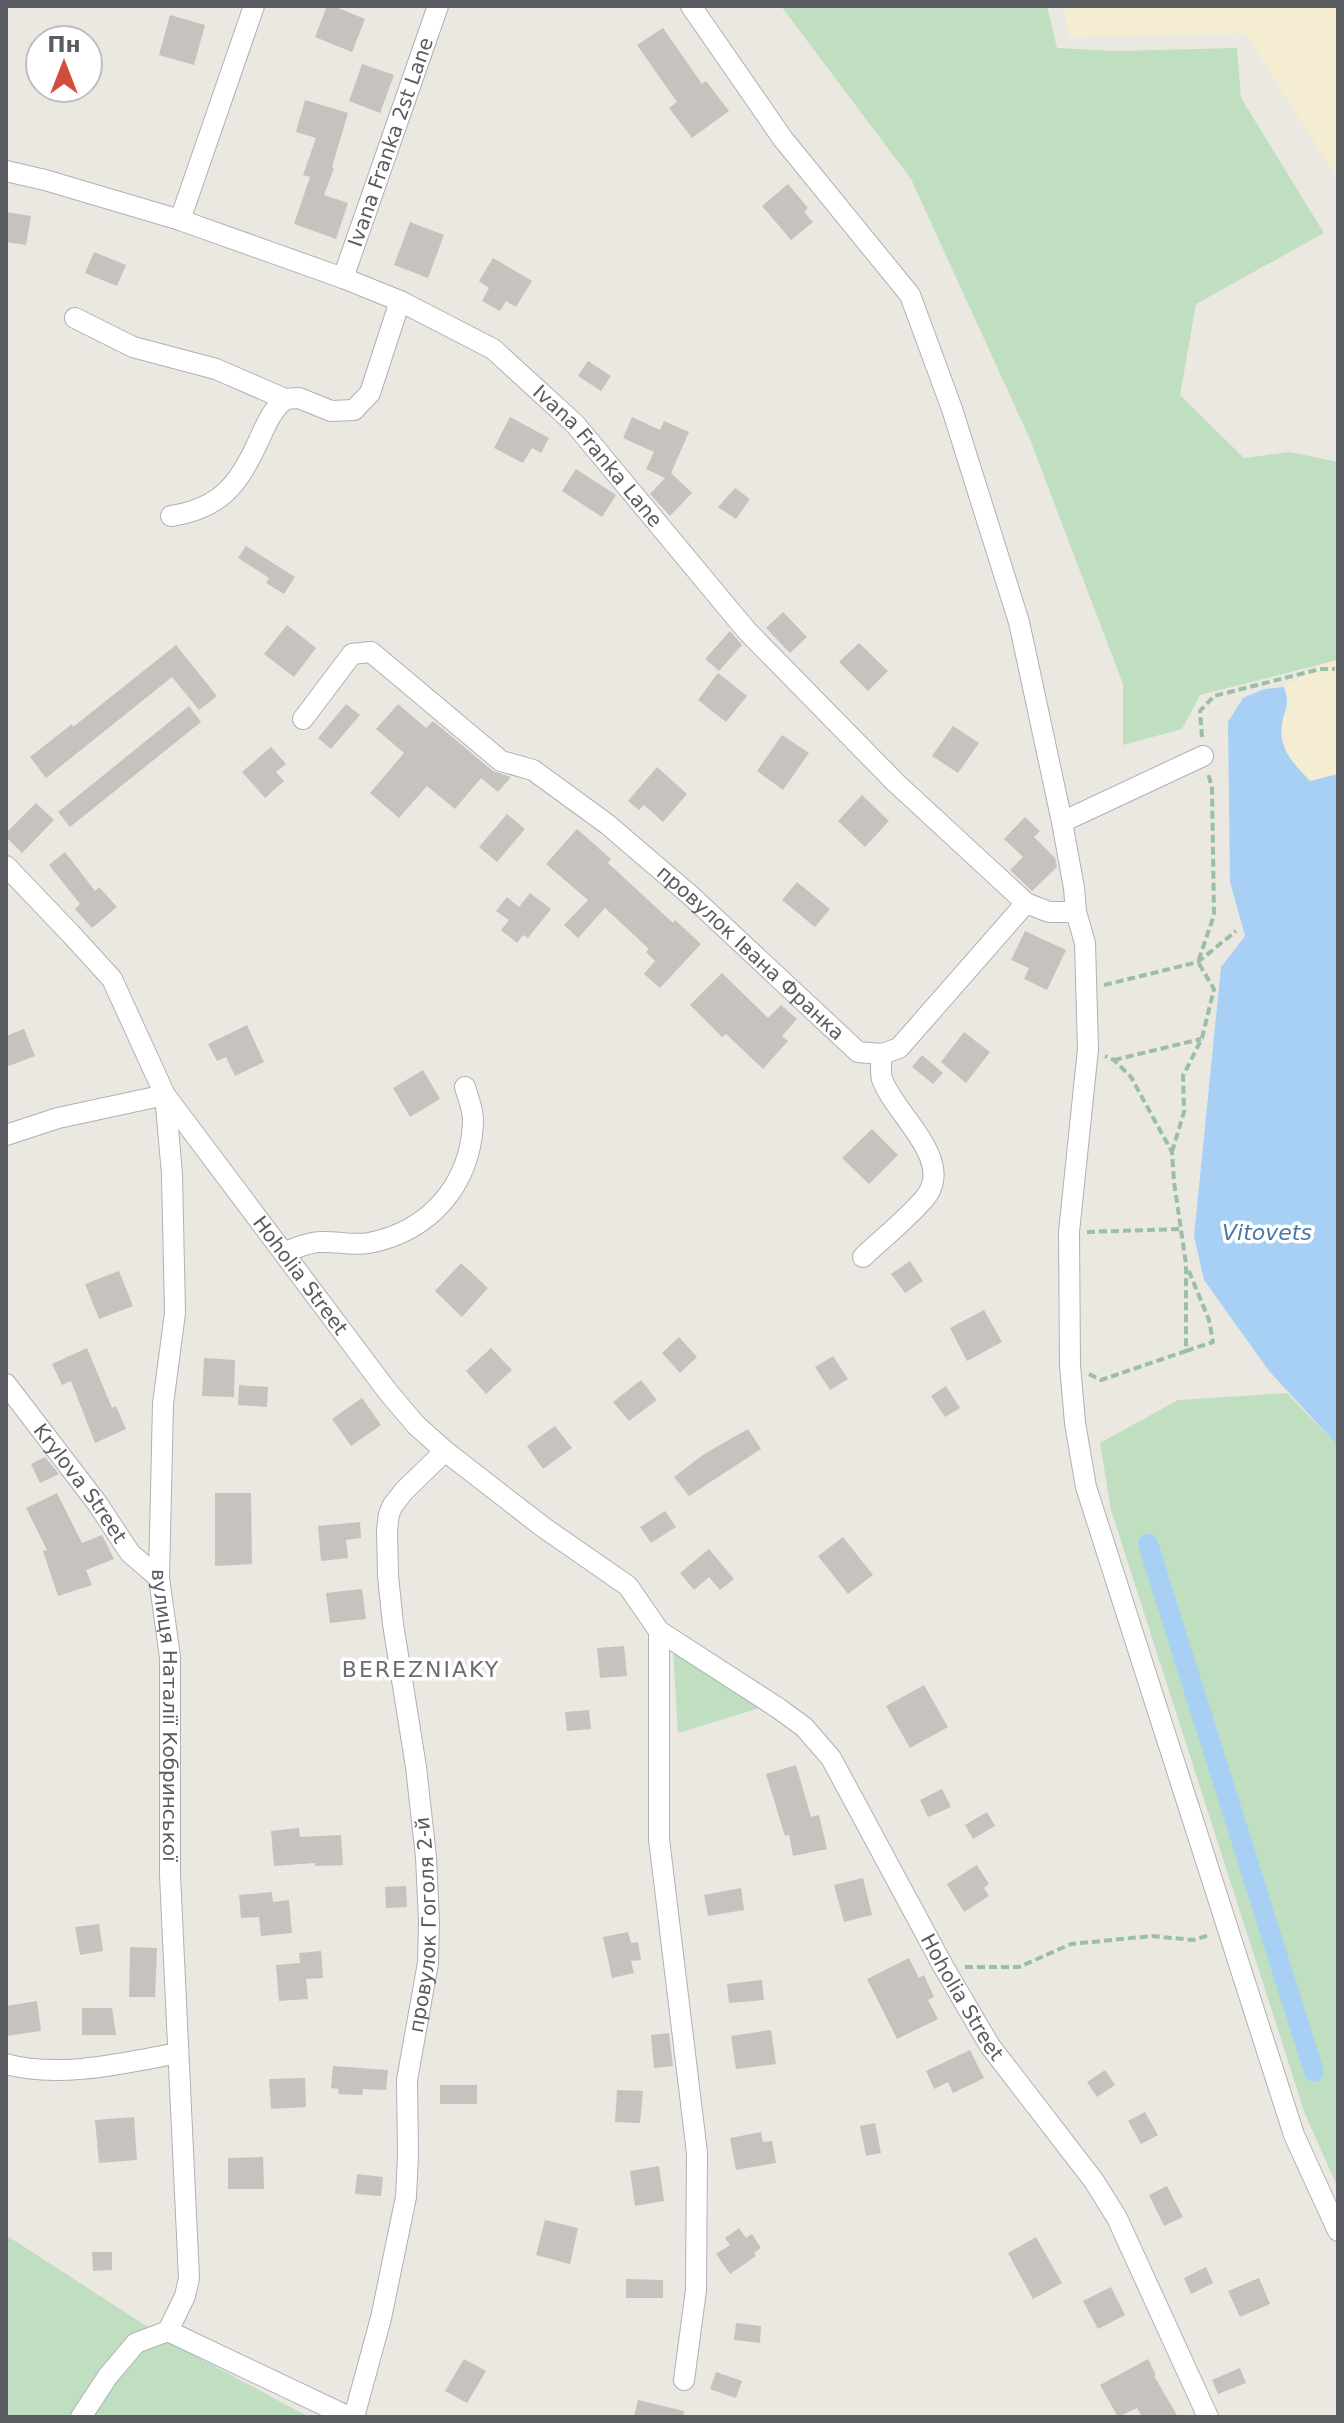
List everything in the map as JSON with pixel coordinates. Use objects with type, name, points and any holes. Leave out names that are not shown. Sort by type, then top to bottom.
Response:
[{"type":"street","points":[[180,220],[254,6]]},
{"type":"street","name":"Ivana Franka 2st Lane","points":[[343,278],[438,6]]},
{"type":"street","points":[[691,6],[783,139],[910,295],[952,409],[1019,622],[1062,822],[1076,912],[1085,943],[1088,1049],[1069,1232],[1070,1365],[1075,1423],[1086,1487],[1294,2135],[1338,2231]]},
{"type":"street","name":"Ivana Franka Lane","points":[[6,171],[180,220],[343,278],[400,301],[493,349],[575,424],[747,631],[896,783],[1026,903],[1049,912],[1076,912]]},
{"type":"street","points":[[75,318],[133,347],[216,369],[285,399],[299,398],[331,411],[354,410],[370,393],[400,301]]},
{"type":"street","points":[[171,516],[194,512],[222,497],[246,468],[274,409],[285,399]]},
{"type":"street","name":"провулок Івана Франка","points":[[303,719],[352,654],[371,652],[501,761],[533,770],[607,824],[690,895],[858,1052],[882,1054]]},
{"type":"street","points":[[1062,822],[1203,756]]},
{"type":"street","name":"Hoholia Street","points":[[6,866],[112,979],[165,1095],[416,1425],[543,1527],[628,1586],[659,1631],[787,1714],[804,1727],[831,1758],[943,1966],[990,2046],[1069,2146],[1117,2218],[1208,2417]]},
{"type":"street","points":[[863,1257],[927,1196],[936,1177],[929,1153],[889,1094],[881,1075],[882,1054],[899,1048],[1026,903]]},
{"type":"street","points":[[284,1252],[317,1242],[367,1243],[399,1233],[428,1218],[454,1190],[468,1155],[474,1120],[465,1087]]},
{"type":"street","points":[[6,1135],[58,1118],[165,1095]]},
{"type":"street","name":"вулиця Наталії Кобринської","points":[[165,1095],[172,1174],[175,1313],[163,1404],[159,1578],[170,1657],[170,1875],[189,2278],[185,2296],[168,2331]]},
{"type":"street","name":"Krylova Street","points":[[6,1384],[97,1503],[130,1553],[159,1578]]},
{"type":"street","name":"провулок Гоголя 2-й","points":[[352,2417],[381,2318],[406,2197],[407,2080],[428,1963],[426,1857],[416,1767],[393,1624],[387,1530],[393,1505],[445,1451]]},
{"type":"street","points":[[659,1631],[659,1839],[697,2153],[696,2290],[684,2380]]},
{"type":"street","points":[[6,2064],[25,2070],[98,2067],[178,2053]]},
{"type":"street","points":[[81,2417],[108,2376],[136,2343],[168,2331],[352,2417]]},
{"type":"path","points":[[1186,1351],[1186,1264],[1172,1152],[1184,1112],[1183,1076],[1202,1038],[1214,989],[1198,962],[1214,915],[1212,788],[1203,756],[1200,711],[1214,696],[1320,669],[1335,669]]},
{"type":"path","points":[[1086,990],[1198,962],[1236,931]]},
{"type":"path","points":[[1114,1060],[1202,1038]]},
{"type":"path","points":[[1088,1049],[1114,1060],[1131,1077],[1172,1152]]},
{"type":"path","points":[[1069,1232],[1180,1229]]},
{"type":"path","points":[[1070,1365],[1101,1380],[1213,1342],[1209,1320],[1186,1264]]},
{"type":"path","points":[[943,1966],[1019,1967],[1071,1944],[1152,1936],[1193,1940],[1227,1930]]},
{"type":"green space","points":[[781,6],[1047,6],[1057,48],[1117,51],[1237,48],[1241,98],[1324,233],[1196,304],[1180,395],[1244,458],[1290,452],[1338,462],[1338,660],[1200,695],[1182,729],[1123,745],[1123,684],[1029,437],[911,179]]},
{"type":"green space","points":[[1287,1393],[1338,1446],[1338,2188],[1305,2114],[1111,1510],[1100,1443],[1178,1400]]},
{"type":"green space","points":[[673,1651],[760,1708],[678,1733]]},
{"type":"green space","points":[[6,2235],[177,2346],[309,2417],[6,2417]]},
{"type":"sand","points":[[1063,6],[1338,6],[1338,179],[1245,33],[1069,38]]},
{"type":"sand","points":[[1338,660],[1338,774],[1310,781],[1289,756],[1283,742],[1281,734],[1287,704],[1284,687],[1322,664]]},
{"type":"water","name":"Vitovets","points":[[1284,687],[1287,704],[1281,734],[1289,756],[1310,781],[1338,774],[1338,1446],[1269,1371],[1204,1280],[1194,1236],[1221,967],[1245,936],[1230,882],[1228,722],[1243,698],[1264,689]]},
{"type":"building","points":[[327,6],[365,19],[352,52],[315,37]]},
{"type":"building","points":[[170,15],[205,25],[194,65],[159,55]]},
{"type":"building","points":[[663,28],[702,84],[706,81],[729,111],[692,138],[669,108],[677,102],[637,45]]},
{"type":"building","points":[[362,64],[394,75],[380,113],[349,101]]},
{"type":"building","points":[[305,100],[348,113],[324,195],[348,203],[336,239],[294,224],[310,177],[303,175],[316,138],[296,132]]},
{"type":"building","points":[[788,184],[808,208],[804,212],[813,222],[791,240],[762,206]]},
{"type":"building","points":[[6,212],[31,216],[26,245],[6,242]]},
{"type":"building","points":[[410,222],[444,235],[428,278],[394,265]]},
{"type":"building","points":[[94,252],[126,265],[117,286],[85,273]]},
{"type":"building","points":[[493,258],[532,281],[516,307],[506,301],[500,311],[482,301],[489,288],[479,281]]},
{"type":"building","points":[[588,361],[611,376],[601,391],[578,376]]},
{"type":"building","points":[[510,417],[549,438],[541,453],[532,448],[523,463],[494,448]]},
{"type":"building","points":[[632,417],[660,430],[664,421],[689,432],[671,473],[692,493],[670,516],[650,494],[665,478],[646,469],[654,452],[623,438]]},
{"type":"building","points":[[576,469],[616,495],[602,517],[562,491]]},
{"type":"building","points":[[735,488],[750,499],[736,519],[718,507]]},
{"type":"building","points":[[246,546],[295,577],[284,594],[266,583],[269,578],[238,558]]},
{"type":"building","points":[[783,612],[807,637],[790,653],[766,628]]},
{"type":"building","points":[[287,625],[316,648],[294,677],[264,654]]},
{"type":"building","points":[[730,631],[742,645],[719,671],[705,659]]},
{"type":"building","points":[[859,643],[888,671],[868,691],[839,662]]},
{"type":"building","points":[[176,645],[217,696],[199,710],[172,677],[46,778],[30,757]]},
{"type":"building","points":[[718,673],[747,696],[726,722],[698,700]]},
{"type":"building","points":[[346,704],[360,715],[331,749],[318,738]]},
{"type":"building","points":[[398,704],[426,728],[433,721],[493,771],[511,777],[498,792],[481,778],[455,809],[427,786],[399,818],[370,793],[404,753],[376,729]]},
{"type":"building","points":[[189,706],[201,722],[70,827],[58,812]]},
{"type":"building","points":[[953,726],[979,743],[958,773],[932,756]]},
{"type":"building","points":[[782,735],[809,753],[783,790],[757,771]]},
{"type":"building","points":[[271,747],[286,764],[276,772],[284,781],[265,798],[242,772]]},
{"type":"building","points":[[657,767],[687,794],[663,822],[644,805],[639,810],[628,801]]},
{"type":"building","points":[[862,795],[889,821],[865,847],[838,821]]},
{"type":"building","points":[[36,803],[54,820],[22,853],[6,837],[6,833]]},
{"type":"building","points":[[507,814],[525,829],[497,862],[479,847]]},
{"type":"building","points":[[1025,817],[1040,831],[1034,837],[1055,858],[1057,867],[1032,891],[1010,870],[1023,857],[1004,839]]},
{"type":"building","points":[[577,829],[611,859],[608,863],[673,923],[675,920],[701,944],[660,988],[644,974],[655,961],[646,952],[649,949],[605,908],[578,938],[564,925],[588,900],[546,864]]},
{"type":"building","points":[[65,852],[95,891],[99,887],[117,907],[92,928],[75,909],[80,904],[49,865]]},
{"type":"building","points":[[797,882],[830,909],[815,927],[782,900]]},
{"type":"building","points":[[530,893],[551,909],[528,938],[523,935],[517,943],[501,930],[509,920],[496,911],[507,897],[519,907]]},
{"type":"building","points":[[1025,931],[1066,950],[1047,990],[1024,979],[1029,968],[1011,960]]},
{"type":"building","points":[[722,973],[768,1018],[781,1005],[797,1019],[782,1036],[788,1041],[763,1069],[726,1034],[722,1037],[690,1005]]},
{"type":"building","points":[[247,1025],[264,1062],[235,1076],[226,1057],[217,1061],[208,1044]]},
{"type":"building","points":[[24,1029],[35,1056],[6,1067],[6,1036]]},
{"type":"building","points":[[964,1032],[990,1052],[966,1083],[941,1062]]},
{"type":"building","points":[[922,1055],[943,1073],[933,1084],[912,1067]]},
{"type":"building","points":[[423,1070],[440,1099],[410,1117],[393,1088]]},
{"type":"building","points":[[872,1129],[898,1155],[869,1184],[842,1158]]},
{"type":"building","points":[[910,1261],[923,1281],[905,1293],[891,1274]]},
{"type":"building","points":[[461,1263],[488,1288],[462,1317],[435,1291]]},
{"type":"building","points":[[119,1271],[133,1306],[99,1319],[85,1284]]},
{"type":"building","points":[[984,1310],[1002,1342],[967,1361],[950,1328]]},
{"type":"building","points":[[679,1337],[697,1357],[680,1373],[662,1353]]},
{"type":"building","points":[[87,1348],[112,1408],[116,1406],[126,1429],[95,1443],[71,1381],[62,1385],[52,1364]]},
{"type":"building","points":[[491,1348],[512,1370],[486,1394],[466,1371]]},
{"type":"building","points":[[833,1356],[848,1379],[830,1390],[815,1367]]},
{"type":"building","points":[[204,1358],[235,1360],[234,1397],[202,1396]]},
{"type":"building","points":[[641,1380],[657,1400],[629,1421],[613,1402]]},
{"type":"building","points":[[239,1385],[268,1387],[267,1407],[238,1405]]},
{"type":"building","points":[[946,1386],[960,1408],[945,1417],[931,1396]]},
{"type":"building","points":[[362,1398],[381,1425],[351,1446],[332,1419]]},
{"type":"building","points":[[555,1426],[572,1448],[543,1469],[527,1446]]},
{"type":"building","points":[[748,1429],[761,1449],[689,1496],[674,1477],[704,1454]]},
{"type":"building","points":[[45,1457],[59,1474],[40,1483],[31,1464]]},
{"type":"building","points":[[57,1493],[82,1543],[102,1535],[114,1559],[86,1570],[92,1585],[58,1596],[43,1551],[47,1550],[26,1508]]},
{"type":"building","points":[[215,1493],[251,1493],[252,1564],[215,1566]]},
{"type":"building","points":[[665,1511],[676,1527],[651,1543],[640,1527]]},
{"type":"building","points":[[360,1522],[361,1538],[346,1540],[348,1558],[321,1561],[318,1526]]},
{"type":"building","points":[[843,1537],[873,1575],[848,1594],[818,1556]]},
{"type":"building","points":[[709,1549],[734,1579],[720,1590],[709,1577],[694,1590],[680,1573]]},
{"type":"building","points":[[362,1589],[366,1619],[330,1623],[326,1593]]},
{"type":"building","points":[[624,1646],[627,1676],[600,1678],[597,1648]]},
{"type":"building","points":[[924,1685],[948,1727],[910,1748],[886,1706]]},
{"type":"building","points":[[589,1710],[591,1729],[567,1731],[565,1712]]},
{"type":"building","points":[[796,1765],[811,1817],[819,1815],[827,1849],[793,1856],[789,1835],[785,1836],[766,1774]]},
{"type":"building","points":[[942,1789],[951,1807],[928,1817],[920,1800]]},
{"type":"building","points":[[987,1812],[995,1826],[973,1839],[965,1825]]},
{"type":"building","points":[[299,1828],[300,1837],[341,1835],[343,1865],[315,1866],[315,1863],[274,1866],[271,1831]]},
{"type":"building","points":[[977,1865],[989,1884],[984,1888],[989,1896],[964,1912],[947,1884]]},
{"type":"building","points":[[863,1878],[872,1915],[844,1922],[834,1885]]},
{"type":"building","points":[[406,1886],[407,1907],[386,1908],[385,1887]]},
{"type":"building","points":[[741,1888],[744,1910],[708,1916],[704,1895]]},
{"type":"building","points":[[272,1892],[273,1902],[289,1900],[292,1933],[261,1936],[259,1917],[241,1918],[239,1895]]},
{"type":"building","points":[[99,1924],[103,1951],[80,1955],[75,1927]]},
{"type":"building","points":[[628,1932],[631,1943],[638,1942],[641,1960],[631,1961],[634,1973],[612,1978],[603,1937]]},
{"type":"building","points":[[130,1947],[157,1948],[155,1997],[129,1997]]},
{"type":"building","points":[[321,1951],[323,1978],[306,1979],[308,1999],[279,2001],[276,1965],[300,1963],[299,1953]]},
{"type":"building","points":[[909,1958],[919,1978],[924,1975],[934,1997],[928,2000],[938,2019],[897,2039],[867,1979]]},
{"type":"building","points":[[762,1980],[764,2000],[729,2003],[727,1984]]},
{"type":"building","points":[[37,2001],[41,2031],[6,2036],[6,2006]]},
{"type":"building","points":[[82,2008],[112,2008],[116,2035],[82,2035]]},
{"type":"building","points":[[771,2030],[776,2064],[736,2069],[731,2036]]},
{"type":"building","points":[[669,2033],[673,2066],[654,2068],[651,2035]]},
{"type":"building","points":[[970,2050],[984,2078],[953,2093],[948,2082],[934,2089],[926,2071]]},
{"type":"building","points":[[333,2066],[388,2070],[386,2090],[363,2089],[362,2095],[338,2094],[339,2089],[331,2088]]},
{"type":"building","points":[[1105,2070],[1115,2085],[1097,2097],[1087,2082]]},
{"type":"building","points":[[305,2078],[306,2107],[271,2109],[269,2079]]},
{"type":"building","points":[[440,2085],[477,2085],[477,2104],[440,2104]]},
{"type":"building","points":[[617,2090],[643,2091],[640,2123],[615,2122]]},
{"type":"building","points":[[1145,2112],[1158,2135],[1141,2144],[1128,2121]]},
{"type":"building","points":[[134,2117],[137,2160],[99,2163],[95,2120]]},
{"type":"building","points":[[875,2123],[881,2153],[866,2156],[860,2126]]},
{"type":"building","points":[[761,2132],[763,2142],[772,2141],[776,2163],[736,2170],[730,2138]]},
{"type":"building","points":[[263,2157],[264,2189],[228,2189],[228,2158]]},
{"type":"building","points":[[659,2166],[664,2201],[635,2206],[630,2171]]},
{"type":"building","points":[[357,2174],[383,2177],[381,2196],[355,2194]]},
{"type":"building","points":[[1167,2186],[1183,2217],[1164,2226],[1149,2195]]},
{"type":"building","points":[[545,2220],[578,2228],[570,2264],[536,2255]]},
{"type":"building","points":[[739,2228],[746,2238],[752,2234],[761,2248],[754,2253],[756,2256],[730,2274],[716,2254],[730,2245],[725,2238]]},
{"type":"building","points":[[1036,2237],[1062,2283],[1033,2299],[1008,2253]]},
{"type":"building","points":[[92,2252],[112,2252],[112,2270],[93,2271]]},
{"type":"building","points":[[1206,2267],[1213,2283],[1191,2294],[1184,2278]]},
{"type":"building","points":[[1259,2278],[1270,2304],[1240,2317],[1228,2291]]},
{"type":"building","points":[[626,2279],[663,2280],[663,2298],[626,2298]]},
{"type":"building","points":[[1111,2287],[1125,2315],[1098,2329],[1083,2301]]},
{"type":"building","points":[[736,2323],[761,2326],[760,2343],[734,2340]]},
{"type":"building","points":[[464,2359],[486,2371],[467,2403],[445,2391]]},
{"type":"building","points":[[1148,2359],[1154,2376],[1178,2417],[1142,2417],[1137,2408],[1118,2417],[1100,2385]]},
{"type":"building","points":[[1240,2368],[1246,2383],[1218,2394],[1212,2380]]},
{"type":"building","points":[[716,2372],[742,2381],[736,2398],[710,2389]]},
{"type":"building","points":[[638,2400],[684,2411],[683,2417],[634,2417]]},
{"type":"waterway","points":[[1148,1544],[1314,2072]]},
{"type":"district","name":"BEREZNIAKY","points":[[421,1669]]}]
